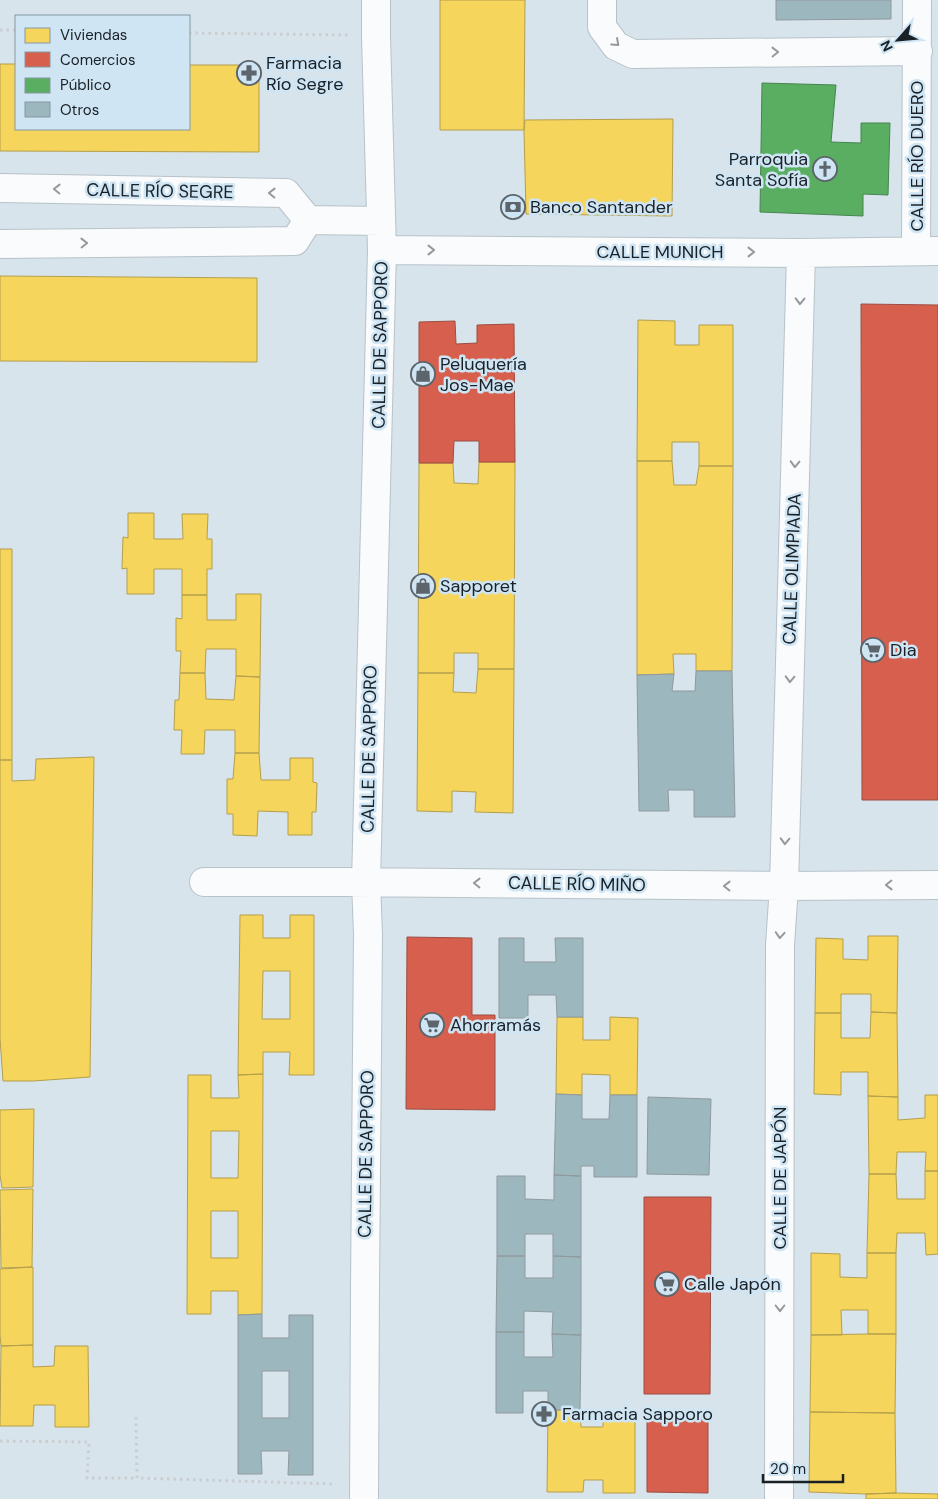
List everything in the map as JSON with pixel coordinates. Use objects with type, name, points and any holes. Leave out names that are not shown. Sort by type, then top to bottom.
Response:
[{"type":"street","name":"CALLE DE SAPPORO","points":[[364,1499],[368,934],[366,882],[382,250],[376,0]]},
{"type":"street","points":[[602,0],[602,27],[616,46],[633,54],[918,50]]},
{"type":"street","name":"CALLE RÍO DUERO","points":[[917,0],[927,251]]},
{"type":"street","name":"CALLE RÍO SEGRE","points":[[0,188],[286,193],[308,220]]},
{"type":"street","points":[[0,244],[295,241],[308,220],[381,221]]},
{"type":"street","name":"CALLE MUNICH","points":[[382,250],[927,251]]},
{"type":"street","name":"CALLE OLIMPIADA","points":[[784,886],[801,252]]},
{"type":"street","name":"CALLE RÍO MIÑO","points":[[210,882],[784,886],[938,885]]},
{"type":"street","name":"CALLE DE JAPÓN","points":[[779,1499],[780,945],[784,886]]},
{"type":"path","points":[[0,30],[15,30]]},
{"type":"path","points":[[190,33],[376,36]]},
{"type":"path","points":[[136,1417],[137,1478]]},
{"type":"path","points":[[0,1441],[89,1442],[87,1478],[336,1484]]},
{"type":"building: Viviendas","points":[[440,0],[525,0],[524,130],[440,130]]},
{"type":"building: Viviendas","points":[[0,64],[15,64],[15,130],[190,130],[190,65],[259,65],[259,152],[0,151]]},
{"type":"building: Viviendas","points":[[673,119],[672,216],[526,214],[525,120]]},
{"type":"building: Viviendas","points":[[0,276],[257,278],[257,362],[0,361]]},
{"type":"building: Viviendas","points":[[638,320],[675,321],[675,345],[699,345],[699,325],[733,325],[733,466],[699,466],[699,442],[672,442],[672,461],[637,461]]},
{"type":"building: Viviendas","points":[[637,461],[672,461],[674,485],[696,485],[699,466],[733,466],[732,671],[696,671],[696,654],[673,654],[674,674],[637,675]]},
{"type":"building: Viviendas","points":[[479,462],[515,462],[514,669],[478,669],[478,653],[454,653],[454,673],[418,673],[419,463],[453,463],[454,483],[478,484]]},
{"type":"building: Viviendas","points":[[128,513],[154,513],[154,539],[183,539],[182,514],[208,514],[207,539],[212,539],[212,569],[207,569],[207,595],[182,595],[182,569],[154,569],[154,594],[127,594],[127,568],[122,569],[123,537],[128,538]]},
{"type":"building: Viviendas","points":[[0,549],[12,549],[12,760],[0,760]]},
{"type":"building: Viviendas","points":[[236,594],[261,594],[260,677],[236,676],[236,649],[206,649],[205,673],[180,673],[181,651],[176,651],[176,618],[182,619],[182,595],[207,595],[207,620],[236,620]]},
{"type":"building: Viviendas","points":[[478,669],[514,669],[513,813],[475,812],[476,792],[452,791],[452,812],[417,811],[418,673],[454,673],[453,692],[476,693]]},
{"type":"building: Viviendas","points":[[180,673],[205,673],[206,699],[234,700],[236,676],[260,677],[259,753],[235,753],[235,730],[205,730],[204,754],[181,754],[182,730],[174,730],[175,700],[179,700]]},
{"type":"building: Viviendas","points":[[235,753],[259,753],[261,780],[290,780],[290,758],[313,758],[313,782],[317,783],[316,812],[312,812],[312,835],[288,835],[288,812],[258,811],[257,836],[233,835],[233,814],[227,814],[227,779],[233,779]]},
{"type":"building: Viviendas","points":[[94,757],[90,1077],[3,1081],[0,1038],[0,760],[12,760],[12,781],[35,780],[36,759]]},
{"type":"building: Viviendas","points":[[240,915],[263,915],[263,938],[290,938],[290,915],[314,915],[314,1075],[289,1075],[290,1052],[263,1052],[263,1074],[238,1075]],"holes":[[[263,971],[290,971],[290,1019],[262,1019]]]},
{"type":"building: Viviendas","points":[[868,936],[898,936],[897,1013],[871,1012],[871,994],[841,994],[841,1013],[815,1013],[816,938],[843,939],[843,959],[868,960]]},
{"type":"building: Viviendas","points":[[871,1012],[897,1013],[898,1097],[868,1096],[868,1072],[841,1072],[841,1095],[814,1094],[815,1013],[841,1013],[841,1038],[870,1038]]},
{"type":"building: Viviendas","points":[[557,1017],[583,1017],[583,1040],[610,1040],[610,1017],[638,1018],[637,1095],[610,1095],[610,1075],[582,1074],[582,1095],[556,1094]]},
{"type":"building: Viviendas","points":[[263,1074],[262,1314],[238,1315],[238,1291],[211,1291],[211,1314],[187,1314],[188,1075],[211,1075],[211,1098],[239,1098],[238,1075]],"holes":[[[211,1131],[239,1131],[238,1178],[211,1178]],[[211,1211],[238,1211],[238,1258],[211,1258]]]},
{"type":"building: Viviendas","points":[[925,1095],[938,1095],[938,1171],[925,1171],[926,1152],[897,1152],[896,1174],[869,1174],[868,1096],[898,1097],[898,1120],[925,1118]]},
{"type":"building: Viviendas","points":[[34,1109],[33,1187],[2,1188],[0,1175],[0,1110]]},
{"type":"building: Viviendas","points":[[925,1171],[938,1171],[938,1254],[926,1255],[925,1233],[897,1233],[896,1253],[867,1253],[869,1174],[896,1174],[897,1199],[925,1199]]},
{"type":"building: Viviendas","points":[[33,1189],[32,1267],[1,1268],[0,1190]]},
{"type":"building: Viviendas","points":[[811,1253],[840,1254],[840,1277],[867,1278],[867,1253],[896,1253],[896,1334],[868,1334],[868,1310],[841,1310],[842,1335],[811,1335]]},
{"type":"building: Viviendas","points":[[33,1267],[33,1345],[1,1346],[0,1269]]},
{"type":"building: Viviendas","points":[[896,1334],[895,1413],[810,1412],[811,1335]]},
{"type":"building: Viviendas","points":[[33,1345],[33,1367],[54,1366],[55,1346],[88,1346],[89,1427],[55,1427],[55,1405],[34,1405],[33,1426],[0,1426],[1,1346]]},
{"type":"building: Viviendas","points":[[548,1410],[580,1410],[581,1427],[603,1427],[603,1415],[635,1415],[635,1493],[603,1493],[603,1480],[584,1480],[583,1492],[547,1492]]},
{"type":"building: Viviendas","points":[[810,1412],[895,1413],[896,1493],[809,1492]]},
{"type":"building: Viviendas","points":[[866,1494],[938,1494],[938,1499],[866,1499]]},
{"type":"building: Comercios","points":[[861,304],[938,305],[938,800],[862,800]]},
{"type":"building: Comercios","points":[[455,321],[456,344],[477,343],[477,325],[514,324],[515,462],[479,462],[479,441],[454,441],[453,463],[419,463],[419,322]]},
{"type":"building: Comercios","points":[[407,937],[472,938],[472,1015],[495,1015],[495,1110],[406,1109]]},
{"type":"building: Comercios","points":[[644,1197],[711,1197],[710,1394],[644,1394]]},
{"type":"building: Comercios","points":[[647,1417],[708,1417],[708,1493],[647,1492]]},
{"type":"building: Público","name":"Parroquia Santa Sofía","points":[[762,83],[836,85],[831,142],[861,143],[861,123],[890,123],[888,195],[863,194],[863,216],[760,212]]},
{"type":"building: Otros","points":[[776,0],[891,0],[891,19],[776,20]]},
{"type":"building: Otros","points":[[696,671],[732,671],[735,817],[694,817],[694,790],[668,790],[669,811],[639,811],[637,675],[674,674],[672,691],[695,691]]},
{"type":"building: Otros","points":[[499,938],[524,938],[524,962],[556,962],[555,938],[583,938],[583,1017],[557,1017],[556,995],[528,995],[528,1018],[499,1018]]},
{"type":"building: Otros","points":[[556,1094],[582,1095],[582,1119],[609,1119],[610,1095],[637,1095],[637,1177],[594,1177],[594,1166],[581,1166],[581,1176],[554,1175]]},
{"type":"building: Otros","points":[[648,1097],[711,1099],[709,1175],[647,1174]]},
{"type":"building: Otros","points":[[554,1175],[581,1176],[581,1257],[553,1256],[553,1234],[525,1234],[525,1256],[497,1256],[497,1176],[525,1176],[525,1199],[554,1200]]},
{"type":"building: Otros","points":[[497,1256],[525,1256],[525,1278],[553,1278],[553,1256],[581,1257],[581,1335],[552,1334],[553,1312],[524,1311],[524,1332],[496,1332]]},
{"type":"building: Otros","points":[[262,1314],[262,1338],[289,1338],[289,1315],[313,1315],[313,1475],[288,1475],[289,1451],[261,1451],[262,1474],[238,1474],[238,1315]],"holes":[[[262,1371],[289,1371],[289,1418],[262,1418]]]},
{"type":"building: Otros","points":[[496,1332],[524,1332],[524,1357],[553,1357],[552,1334],[581,1335],[580,1410],[548,1410],[548,1391],[523,1391],[523,1413],[496,1413]]},
{"type":"place","name":"Farmacia Río Segre","points":[[249,73]]},
{"type":"place","name":"Parroquia Santa Sofía","points":[[825,169]]},
{"type":"place","name":"Banco Santander","points":[[513,207]]},
{"type":"place","name":"Peluquería Jos-Mae","points":[[423,374]]},
{"type":"place","name":"Sapporet","points":[[423,586]]},
{"type":"place","name":"Dia","points":[[873,650]]},
{"type":"place","name":"Ahorramás","points":[[432,1025]]},
{"type":"place","name":"Calle Japón","points":[[667,1284]]},
{"type":"place","name":"Farmacia Sapporo","points":[[544,1414]]}]
